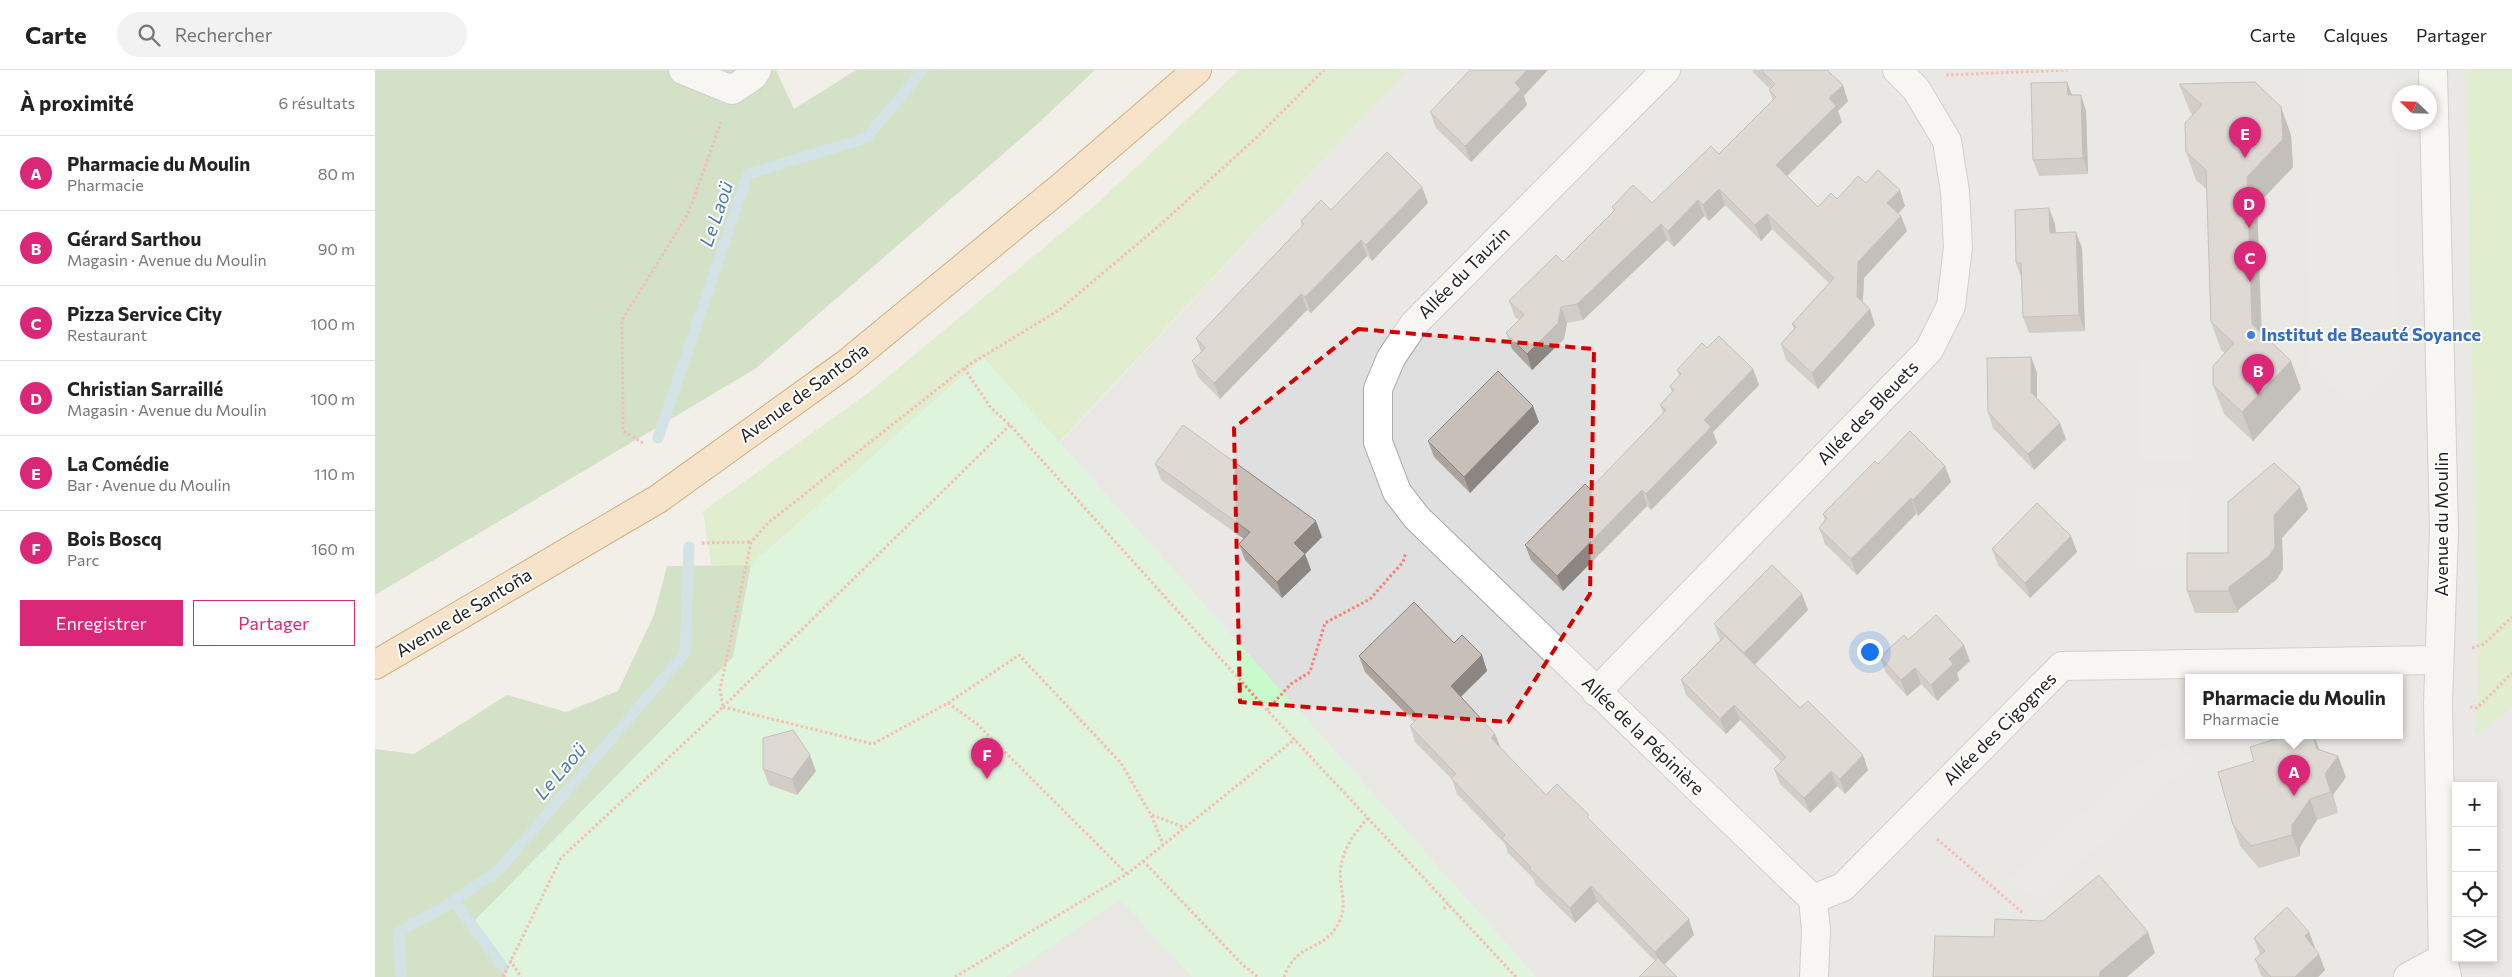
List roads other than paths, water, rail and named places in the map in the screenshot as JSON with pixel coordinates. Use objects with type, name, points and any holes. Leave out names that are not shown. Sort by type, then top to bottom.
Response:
[{"type":"main road","name":"Avenue de Santoña","points":[[375,666],[658,499],[846,364],[1060,188],[1197,70]]},
{"type":"street","points":[[683,70],[732,90],[753,76],[757,70]]},
{"type":"street","name":"Allée du Tauzin","points":[[1417,518],[1397,492],[1377,442],[1378,389],[1391,358],[1414,324],[1666,70]]},
{"type":"street","name":"Allée des Bleuets","points":[[1596,692],[1929,350],[1951,306],[1958,248],[1955,192],[1947,141],[1916,88],[1897,70]]},
{"type":"street","name":"Avenue du Moulin","points":[[2433,70],[2444,531],[2438,703],[2445,968]]},
{"type":"street","name":"Allée de la Pépinière","points":[[1417,518],[1813,900]]},
{"type":"street","name":"Allée des Cigognes","points":[[1813,900],[1843,887],[2062,666],[2439,660]]},
{"type":"street","points":[[1813,900],[1816,930],[1813,977]]},
{"type":"street","points":[[2408,977],[2445,968]]},
{"type":"waterway","name":"Le Laoü","points":[[658,438],[748,174],[866,138],[923,70]]},
{"type":"waterway","name":"Le Laoü","points":[[401,977],[399,932],[454,901],[499,870],[685,653],[689,547]]},
{"type":"waterway","points":[[454,901],[503,967]]},
{"type":"place","name":"La Comédie","points":[[2245,158]]},
{"type":"place","name":"Christian Sarraillé","points":[[2249,228]]},
{"type":"place","name":"Pizza Service City","points":[[2250,282]]},
{"type":"place","name":"Institut de Beauté Soyance","points":[[2251,335]]},
{"type":"place","name":"Gérard Sarthou","points":[[2258,395]]},
{"type":"place","name":"Bois Boscq","points":[[987,779]]},
{"type":"place","name":"Pharmacie du Moulin","points":[[2294,796]]}]
